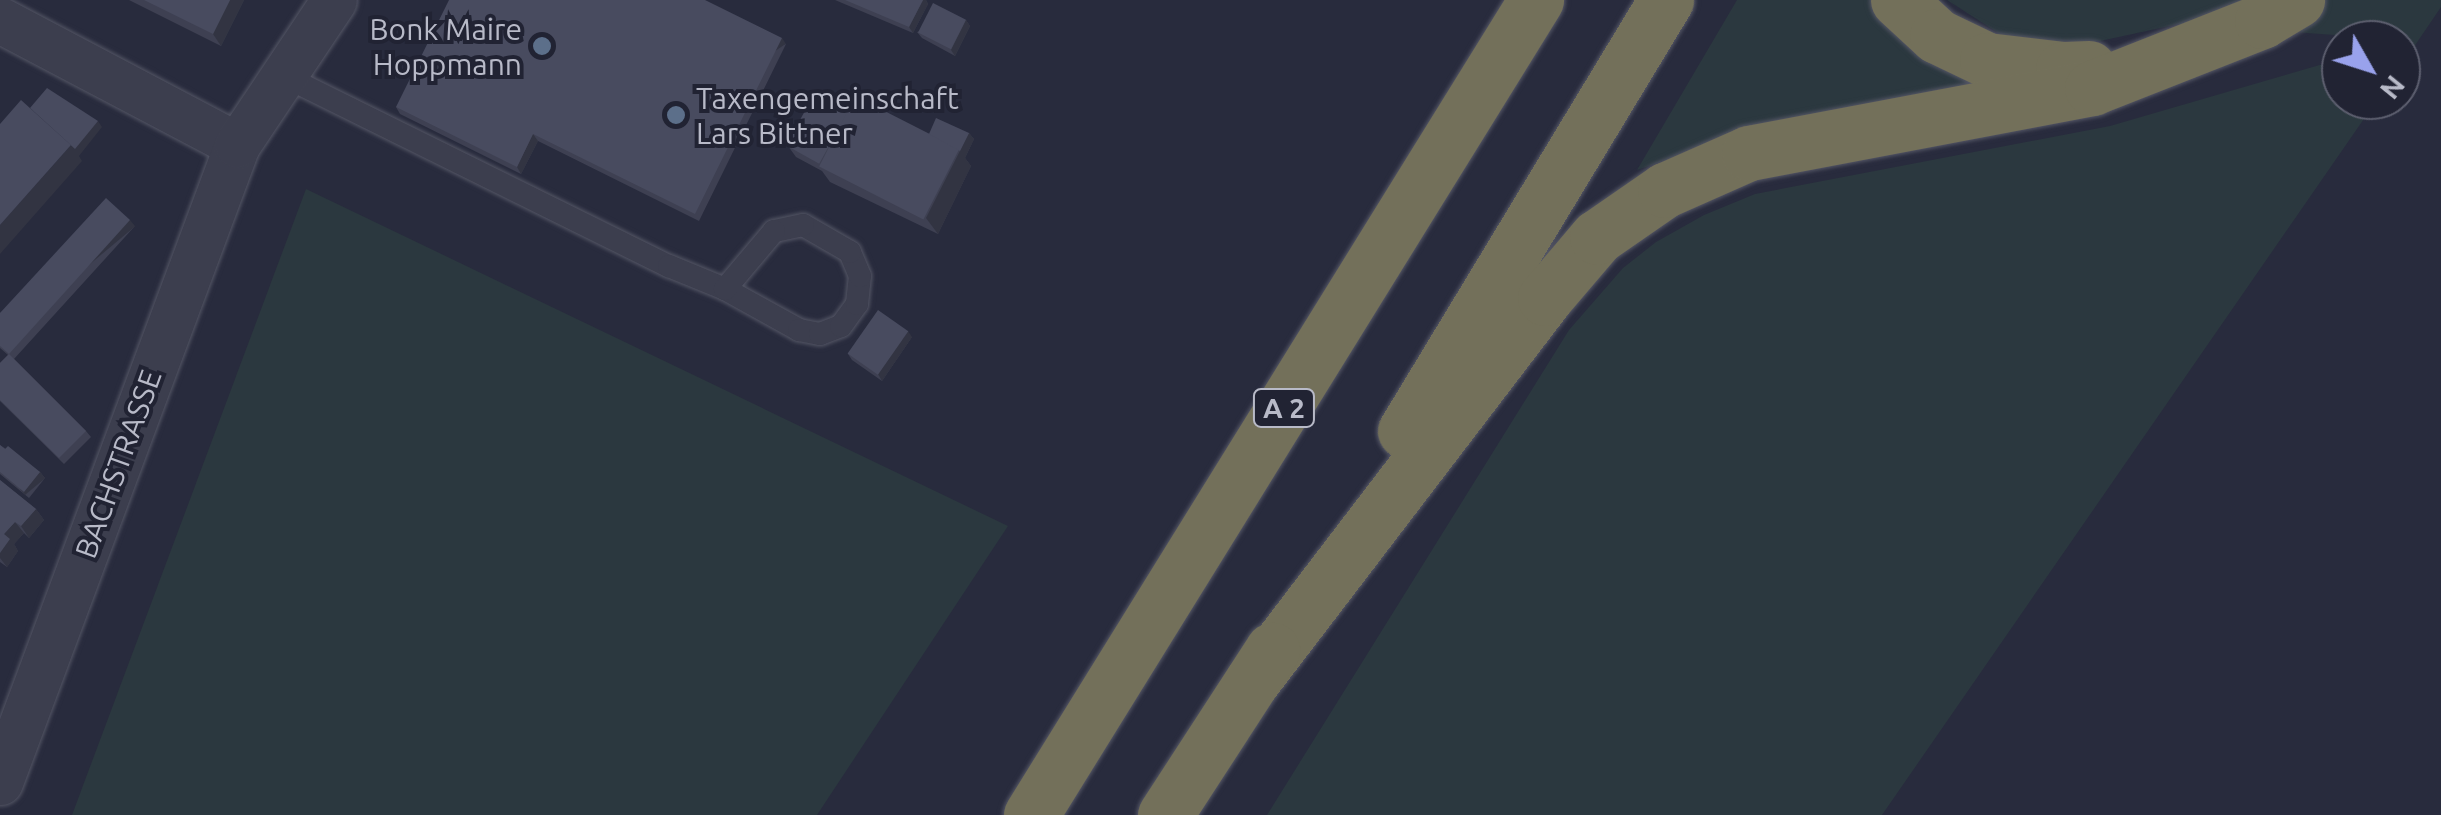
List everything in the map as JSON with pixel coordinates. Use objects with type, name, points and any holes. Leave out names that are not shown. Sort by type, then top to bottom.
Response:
[{"type":"highway","name":"A 2","points":[[1031,815],[1536,0]]},
{"type":"highway","points":[[1165,815],[1254,680],[1666,0]]},
{"type":"highway","points":[[1898,0],[1937,36],[1988,60],[2063,70],[2125,66],[2186,54]]},
{"type":"highway","points":[[1254,680],[1544,298],[1597,237],[1665,190],[1748,153],[2092,88],[2186,54],[2262,21],[2297,0]]},
{"type":"street","name":"BACHSTRASSE","points":[[0,782],[237,145],[334,0]]},
{"type":"street","points":[[0,20],[237,145]]},
{"type":"lane","points":[[282,75],[669,266],[725,289],[798,330],[820,334],[841,326],[857,304],[860,276],[850,252],[803,225],[774,231],[725,289]]},
{"type":"shaded area","points":[[1737,0],[1873,0],[2021,86],[1745,133],[1637,170]]},
{"type":"shaded area","points":[[1947,0],[2441,0],[2441,7],[2421,36],[2421,20],[2321,20],[2321,34],[2179,24],[2100,41],[2042,42],[2000,34]]},
{"type":"shaded area","points":[[2321,65],[2321,120],[2363,120],[1882,815],[1267,815],[1569,330],[1623,268],[1656,242],[1704,215],[1755,194],[2110,126]]},
{"type":"shaded area","points":[[306,189],[1008,526],[817,815],[72,815]]},
{"type":"building","points":[[144,0],[230,0],[213,34]]},
{"type":"building","points":[[449,0],[705,0],[782,38],[695,214],[533,134],[517,167],[396,107]]},
{"type":"building","points":[[845,0],[923,0],[909,27]]},
{"type":"building","points":[[933,3],[966,20],[951,49],[918,32]]},
{"type":"building","points":[[47,88],[98,121],[75,149],[30,108]]},
{"type":"building","points":[[816,91],[849,109],[819,164],[786,145]]},
{"type":"building","points":[[855,96],[959,149],[923,220],[819,166]]},
{"type":"building","points":[[21,100],[71,145],[0,225],[0,124]]},
{"type":"building","points":[[936,118],[969,133],[960,151],[929,134]]},
{"type":"building","points":[[106,198],[130,220],[9,354],[0,346],[0,313]]},
{"type":"building","points":[[878,310],[908,331],[878,375],[848,353]]},
{"type":"building","points":[[9,354],[86,431],[59,458],[0,400],[0,363]]},
{"type":"building","points":[[0,445],[5,449],[8,446],[40,472],[24,492],[0,472]]},
{"type":"building","points":[[0,480],[36,509],[21,526],[15,522],[4,534],[10,539],[0,553]]},
{"type":"place","name":"Bonk Maire Hoppmann","points":[[542,46]]},
{"type":"place","name":"Taxengemeinschaft Lars Bittner","points":[[676,115]]}]
